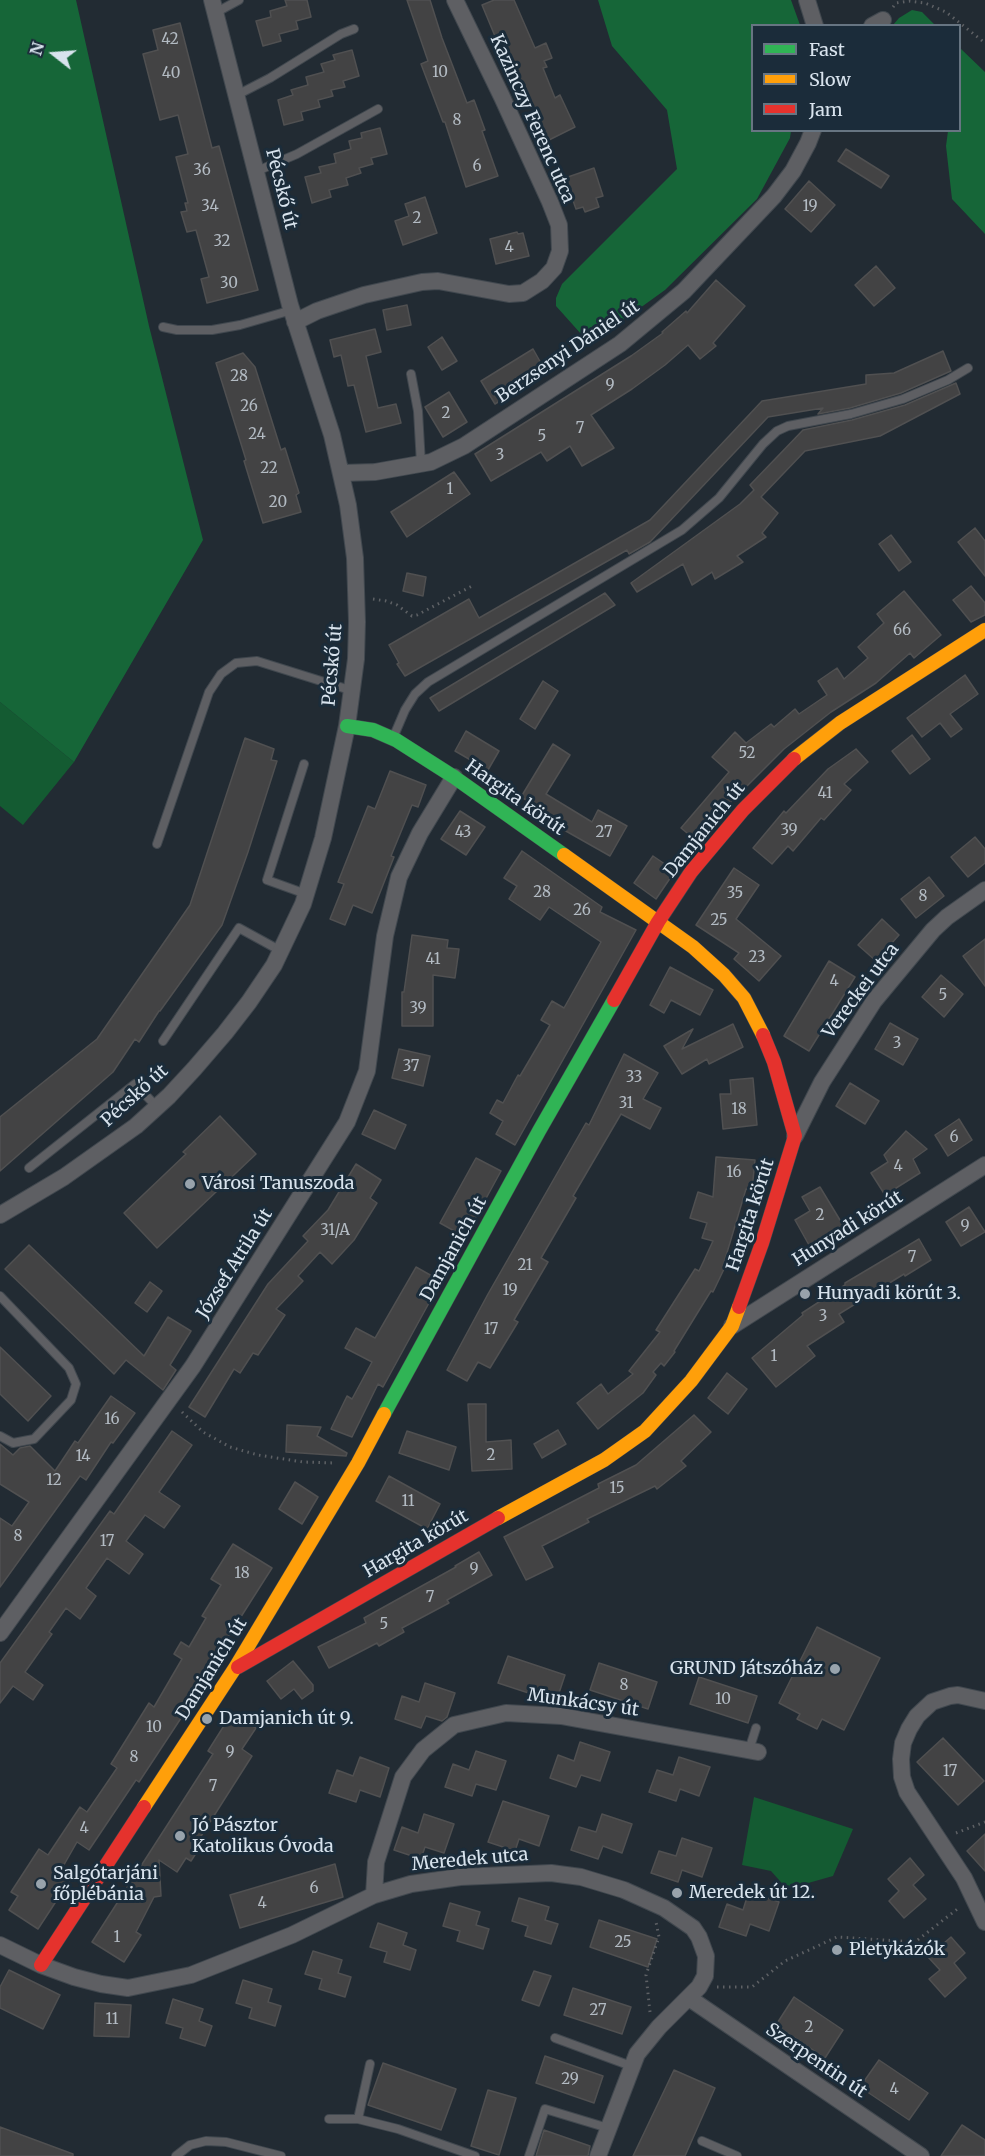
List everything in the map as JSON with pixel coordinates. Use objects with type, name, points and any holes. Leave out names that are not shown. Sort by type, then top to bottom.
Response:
[{"type":"street","name":"Kazinczy Ferenc utca","points":[[293,316],[317,311],[357,297],[422,282],[438,281],[509,294],[523,293],[542,281],[554,268],[560,250],[559,225],[502,97],[455,0]]},
{"type":"street","points":[[807,0],[814,24]]},
{"type":"street","name":"Pécskő út","points":[[0,1215],[64,1178],[136,1126],[157,1107],[225,1033],[255,993],[281,951],[306,894],[323,838],[347,726],[353,691],[356,650],[356,596],[355,558],[342,473],[293,316],[213,7]]},
{"type":"street","name":"Berzsenyi Dániel út","points":[[342,473],[375,472],[431,462],[464,446],[620,344],[684,291],[774,196],[793,171],[812,132]]},
{"type":"street","name":"Damjanich út","points":[[40,1965],[236,1668],[358,1463],[539,1131],[658,922],[708,850],[742,810],[793,760],[840,723],[985,630]]},
{"type":"street","name":"Hargita körút","points":[[236,1668],[621,1449],[645,1431],[676,1400],[732,1326],[765,1235],[795,1136],[774,1062],[757,1020],[724,975],[693,947],[454,777],[393,739],[373,730],[347,726]]},
{"type":"street","name":"József Attila út","points":[[0,1633],[171,1397],[240,1292],[354,1109],[367,1071],[371,1049],[381,959],[392,899],[406,859],[454,777]]},
{"type":"street","name":"Vereckei utca","points":[[795,1136],[822,1082],[874,1001],[933,930],[985,890]]},
{"type":"street","name":"Hunyadi körút","points":[[732,1326],[985,1166]]},
{"type":"street","points":[[985,1701],[958,1695],[933,1702],[917,1716],[906,1736],[901,1760],[904,1784],[958,1869],[985,1922]]},
{"type":"street","name":"Munkácsy út","points":[[374,1894],[376,1862],[403,1777],[423,1750],[454,1725],[506,1713],[550,1715],[604,1722],[753,1751]]},
{"type":"street","name":"Meredek utca","points":[[0,1946],[40,1965],[101,1984],[128,1988],[191,1975],[281,1939],[374,1894],[430,1881],[551,1873],[598,1881],[651,1902],[688,1923],[699,1937],[706,1956],[704,1980],[694,1993]]},
{"type":"street","points":[[598,2156],[632,2066],[643,2045],[694,1993]]},
{"type":"street","name":"Szerpentin út","points":[[694,1993],[921,2156]]},
{"type":"lane","points":[[213,7],[239,0]]},
{"type":"lane","points":[[237,95],[354,28]]},
{"type":"lane","points":[[257,171],[297,154],[378,109]]},
{"type":"lane","points":[[163,327],[177,330],[212,330],[293,316]]},
{"type":"lane","points":[[393,739],[405,710],[415,694],[428,682],[682,530],[719,498],[763,444],[777,431],[788,426],[851,414],[903,399],[948,380],[968,368]]},
{"type":"lane","points":[[411,374],[418,411],[422,464]]},
{"type":"lane","points":[[157,844],[209,692],[221,674],[236,663],[257,661],[353,691]]},
{"type":"lane","points":[[304,764],[267,880],[306,894]]},
{"type":"lane","points":[[163,1041],[239,928],[281,951]]},
{"type":"lane","points":[[29,1168],[135,1084],[157,1107]]},
{"type":"lane","points":[[0,1296],[69,1368],[76,1384],[71,1400],[34,1439],[13,1443],[0,1436]]},
{"type":"lane","points":[[753,1751],[756,1728]]},
{"type":"lane","points":[[555,2038],[632,2066]]},
{"type":"lane","points":[[358,2120],[370,2064]]},
{"type":"lane","points":[[529,2156],[545,2109],[608,2128]]},
{"type":"lane","points":[[329,2119],[358,2120],[398,2129],[475,2156]]},
{"type":"lane","points":[[176,2156],[190,2145],[206,2141],[226,2142],[281,2156]]},
{"type":"lane","points":[[702,2141],[737,2156]]},
{"type":"path","points":[[877,23],[896,3],[909,1],[925,3],[946,12],[961,24]]},
{"type":"path","points":[[961,24],[985,44]]},
{"type":"path","points":[[356,596],[387,601],[412,616],[472,586]]},
{"type":"path","points":[[171,1397],[186,1418],[203,1432],[230,1447],[258,1455],[303,1462],[358,1463]]},
{"type":"path","points":[[938,1840],[985,1822]]},
{"type":"path","points":[[694,1993],[752,1987],[784,1961],[837,1937],[915,1942],[973,1896]]},
{"type":"path","points":[[651,1902],[659,1937],[646,1975],[650,2013],[655,2031]]},
{"type":"green space","points":[[0,0],[76,0],[149,326],[203,540],[74,762],[0,702]]},
{"type":"green space","points":[[598,0],[791,0],[800,24],[751,24],[751,132],[791,132],[790,138],[757,199],[665,290],[590,344],[556,306],[556,298],[562,284],[677,169],[667,110],[612,46]]},
{"type":"green space","points":[[912,10],[922,12],[934,24],[894,24]]},
{"type":"green space","points":[[961,49],[985,72],[985,234],[952,199],[946,146],[948,132],[961,132]]},
{"type":"green space","points":[[0,702],[74,762],[23,825],[0,806]]},
{"type":"green space","points":[[754,1797],[853,1829],[833,1876],[787,1889],[771,1871],[742,1865]]},
{"type":"building","points":[[285,0],[307,0],[311,17],[296,21],[298,29],[279,34],[281,41],[263,46],[256,21],[271,17],[270,11],[287,6]]},
{"type":"building","points":[[407,0],[430,0],[467,103],[474,100],[498,176],[466,187],[445,122],[443,122],[421,64],[428,61]]},
{"type":"building","points":[[494,0],[514,0],[535,48],[546,43],[552,58],[544,61],[547,67],[543,68],[555,98],[560,95],[575,127],[549,140],[521,87],[502,39],[497,41],[482,5]]},
{"type":"building","points":[[180,23],[212,148],[219,146],[258,290],[207,303],[201,279],[209,277],[196,230],[187,232],[181,212],[187,211],[185,203],[188,203],[176,157],[188,154],[178,115],[160,120],[143,54],[158,50],[153,30]]},
{"type":"building","points":[[352,50],[359,76],[343,81],[345,87],[331,90],[333,96],[318,100],[320,107],[301,112],[303,120],[284,125],[278,100],[293,95],[291,90],[308,85],[306,77],[324,72],[321,64],[335,60],[333,55]]},
{"type":"building","points":[[380,128],[387,154],[371,158],[373,164],[359,168],[361,173],[346,178],[348,185],[329,190],[331,197],[312,203],[305,177],[321,173],[319,167],[336,163],[334,154],[351,149],[349,141],[362,138],[361,133]]},
{"type":"building","points":[[846,149],[889,176],[881,188],[838,161]]},
{"type":"building","points":[[594,168],[603,196],[596,198],[599,207],[585,212],[583,207],[576,209],[565,178]]},
{"type":"building","points":[[809,181],[835,205],[811,232],[785,209]]},
{"type":"building","points":[[425,197],[437,233],[403,245],[395,221],[409,216],[405,204]]},
{"type":"building","points":[[517,232],[518,234],[523,233],[529,256],[496,264],[490,239]]},
{"type":"building","points":[[876,266],[895,288],[874,306],[855,285]]},
{"type":"building","points":[[716,280],[745,306],[713,343],[716,346],[700,359],[688,345],[632,389],[591,415],[614,448],[582,466],[570,446],[547,461],[541,452],[491,481],[475,454],[631,356],[663,333],[686,311],[687,313]]},
{"type":"building","points":[[407,305],[411,325],[387,330],[383,310]]},
{"type":"building","points":[[375,329],[381,352],[366,356],[378,408],[396,404],[401,423],[366,432],[354,385],[348,386],[341,355],[334,357],[330,340]]},
{"type":"building","points":[[442,337],[457,361],[442,370],[428,347]]},
{"type":"building","points":[[533,349],[546,372],[495,404],[481,381]]},
{"type":"building","points":[[943,351],[951,371],[901,393],[850,408],[818,414],[823,408],[768,417],[650,542],[629,554],[627,550],[405,676],[397,664],[399,663],[389,645],[469,599],[479,618],[650,520],[762,401],[866,384],[866,375],[894,373]]},
{"type":"building","points":[[243,353],[255,367],[281,450],[285,448],[299,493],[296,495],[301,512],[263,523],[216,363]]},
{"type":"building","points":[[956,383],[960,394],[880,436],[805,451],[761,497],[778,513],[762,533],[766,537],[737,556],[743,562],[715,579],[712,572],[692,585],[683,564],[637,592],[631,583],[740,504],[754,490],[750,485],[803,430],[852,420],[905,405]]},
{"type":"building","points":[[449,392],[467,422],[443,437],[425,407]]},
{"type":"building","points":[[454,472],[470,494],[407,537],[391,512]]},
{"type":"building","points":[[975,528],[985,541],[985,576],[958,542]]},
{"type":"building","points":[[891,535],[911,562],[899,571],[879,544]]},
{"type":"building","points":[[407,573],[426,577],[423,596],[403,591]]},
{"type":"building","points":[[971,586],[985,603],[985,615],[971,622],[953,600]]},
{"type":"building","points":[[904,591],[941,635],[914,658],[910,653],[876,683],[831,712],[784,749],[733,800],[698,842],[681,828],[729,772],[712,757],[735,732],[746,743],[771,724],[774,727],[795,709],[799,714],[827,695],[818,681],[837,668],[844,679],[868,658],[858,647],[884,623],[877,614]]},
{"type":"building","points":[[605,593],[615,605],[439,711],[430,698]]},
{"type":"building","points":[[965,675],[978,694],[950,714],[962,729],[951,737],[940,723],[922,737],[907,718]]},
{"type":"building","points":[[543,681],[558,691],[535,729],[520,719]]},
{"type":"building","points":[[466,731],[499,751],[488,770],[455,751]]},
{"type":"building","points":[[912,735],[930,759],[910,774],[892,751]]},
{"type":"building","points":[[245,738],[274,749],[271,760],[277,761],[222,925],[139,1042],[135,1039],[113,1072],[0,1171],[0,1117],[97,1039],[190,905]]},
{"type":"building","points":[[553,744],[570,755],[546,794],[592,822],[598,810],[627,826],[610,856],[534,813],[538,807],[521,797]]},
{"type":"building","points":[[856,749],[868,762],[844,784],[851,790],[824,820],[821,818],[793,851],[788,846],[772,864],[753,848],[784,811],[786,813],[828,769]]},
{"type":"building","points":[[390,771],[426,785],[418,807],[412,805],[391,856],[394,857],[372,913],[353,905],[345,925],[330,919],[344,884],[338,882],[368,806],[375,809]]},
{"type":"building","points":[[460,811],[485,827],[466,855],[441,839]]},
{"type":"building","points":[[975,837],[985,849],[985,863],[968,877],[951,857]]},
{"type":"building","points":[[522,851],[602,907],[600,912],[636,930],[515,1145],[496,1134],[503,1121],[490,1113],[497,1100],[503,1103],[550,1025],[541,1020],[552,1001],[564,1008],[601,942],[549,907],[540,920],[509,899],[517,886],[504,878]]},
{"type":"building","points":[[653,856],[675,871],[656,899],[634,883]]},
{"type":"building","points":[[734,868],[759,885],[736,919],[781,956],[759,981],[734,959],[739,953],[696,925]]},
{"type":"building","points":[[929,877],[944,896],[916,918],[901,899]]},
{"type":"building","points":[[882,919],[899,935],[876,961],[858,945]]},
{"type":"building","points":[[412,935],[448,940],[447,948],[459,949],[455,978],[433,975],[433,1026],[402,1026],[402,992],[404,992]]},
{"type":"building","points":[[985,939],[985,986],[963,956]]},
{"type":"building","points":[[829,961],[855,977],[809,1051],[784,1036]]},
{"type":"building","points":[[670,967],[713,990],[700,1015],[671,1000],[664,1013],[650,1005]]},
{"type":"building","points":[[941,975],[963,994],[944,1017],[922,997]]},
{"type":"building","points":[[890,1023],[918,1039],[903,1065],[875,1049]]},
{"type":"building","points":[[733,1024],[743,1047],[709,1064],[707,1059],[682,1074],[664,1046],[693,1029],[682,1049]]},
{"type":"building","points":[[399,1049],[430,1056],[423,1086],[392,1078]]},
{"type":"building","points":[[624,1054],[658,1073],[643,1099],[661,1108],[650,1129],[621,1114],[573,1196],[576,1198],[541,1258],[548,1262],[514,1320],[518,1322],[490,1368],[478,1362],[467,1381],[447,1370],[586,1123],[589,1125]]},
{"type":"building","points":[[753,1078],[757,1125],[723,1129],[720,1094],[731,1094],[730,1080]]},
{"type":"building","points":[[850,1083],[879,1101],[865,1124],[836,1106]]},
{"type":"building","points":[[374,1110],[406,1125],[395,1149],[362,1134]]},
{"type":"building","name":"Városi Tanuszoda","points":[[220,1116],[256,1154],[157,1248],[124,1213],[186,1154],[183,1152]]},
{"type":"building","points":[[959,1119],[972,1140],[948,1156],[935,1135]]},
{"type":"building","points":[[906,1131],[927,1149],[913,1159],[920,1173],[885,1195],[871,1173],[888,1162],[884,1155]]},
{"type":"building","points":[[716,1157],[755,1160],[752,1190],[746,1189],[723,1266],[725,1267],[713,1292],[711,1291],[675,1352],[664,1366],[661,1363],[653,1372],[656,1375],[643,1393],[598,1429],[577,1403],[601,1384],[608,1394],[633,1374],[629,1371],[660,1332],[656,1330],[695,1269],[699,1271],[713,1241],[702,1238],[707,1223],[690,1218],[698,1192],[713,1197]]},
{"type":"building","points":[[476,1158],[501,1171],[465,1237],[440,1223]]},
{"type":"building","points":[[356,1164],[381,1180],[370,1198],[377,1203],[354,1240],[332,1264],[320,1252],[298,1276],[303,1281],[276,1309],[285,1315],[258,1355],[253,1353],[240,1373],[234,1369],[205,1417],[189,1407],[268,1284],[308,1241],[303,1236],[328,1210]]},
{"type":"building","points":[[820,1187],[843,1225],[809,1245],[795,1220],[810,1211],[802,1197]]},
{"type":"building","points":[[969,1207],[985,1232],[961,1246],[946,1222]]},
{"type":"building","points":[[919,1239],[931,1260],[839,1314],[844,1322],[807,1346],[815,1356],[776,1387],[752,1358],[803,1315],[802,1313],[845,1283]]},
{"type":"building","points":[[29,1245],[144,1356],[168,1317],[191,1331],[170,1365],[176,1370],[163,1390],[126,1360],[114,1374],[5,1269]]},
{"type":"building","points":[[416,1267],[441,1281],[383,1387],[378,1384],[352,1437],[331,1429],[347,1396],[352,1399],[372,1362],[345,1348],[356,1328],[375,1338]]},
{"type":"building","points":[[150,1282],[162,1291],[147,1312],[135,1303]]},
{"type":"building","points":[[0,1347],[51,1396],[28,1421],[0,1394]]},
{"type":"building","points":[[727,1373],[747,1389],[728,1414],[708,1398]]},
{"type":"building","points":[[111,1396],[135,1413],[113,1443],[111,1442],[86,1480],[80,1476],[0,1587],[0,1518],[12,1526],[29,1502],[0,1484],[0,1444],[13,1455],[20,1448],[30,1446],[55,1471],[75,1441],[78,1443]]},
{"type":"building","points":[[468,1404],[486,1404],[486,1442],[511,1440],[512,1469],[472,1471]]},
{"type":"building","points":[[694,1415],[711,1432],[681,1461],[686,1466],[657,1489],[655,1486],[587,1519],[589,1522],[542,1546],[553,1567],[526,1580],[504,1537],[599,1488],[598,1484],[636,1465]]},
{"type":"building","points":[[287,1425],[321,1427],[317,1436],[347,1453],[346,1456],[286,1452]]},
{"type":"building","points":[[558,1430],[566,1444],[542,1458],[534,1444]]},
{"type":"building","points":[[172,1431],[192,1445],[159,1492],[180,1506],[164,1528],[145,1515],[126,1541],[143,1554],[129,1574],[107,1558],[86,1588],[96,1596],[80,1619],[66,1608],[49,1632],[52,1634],[25,1672],[43,1685],[33,1700],[13,1686],[0,1703],[0,1663],[110,1511],[114,1514]]},
{"type":"building","points":[[407,1431],[456,1447],[449,1470],[399,1453]]},
{"type":"building","points":[[389,1476],[440,1504],[427,1529],[376,1501]]},
{"type":"building","points":[[295,1482],[318,1497],[302,1524],[279,1509]]},
{"type":"building","points":[[233,1544],[272,1568],[223,1645],[226,1647],[216,1663],[219,1665],[212,1677],[209,1675],[189,1710],[187,1709],[139,1782],[136,1780],[89,1850],[77,1842],[61,1870],[72,1877],[38,1929],[9,1910],[18,1896],[11,1892],[39,1849],[48,1855],[80,1807],[87,1812],[117,1768],[111,1764],[149,1703],[154,1707],[182,1659],[174,1654],[181,1642],[189,1647],[206,1618],[202,1616],[221,1585],[211,1579]]},
{"type":"building","points":[[479,1552],[492,1575],[447,1600],[449,1603],[402,1628],[404,1632],[379,1646],[377,1643],[329,1668],[318,1647],[366,1623],[364,1618]]},
{"type":"building","name":"GRUND Játszóház","points":[[817,1627],[880,1658],[844,1730],[822,1719],[817,1729],[797,1719],[800,1714],[779,1703]]},
{"type":"building","points":[[508,1656],[565,1675],[556,1702],[498,1683]]},
{"type":"building","points":[[293,1661],[313,1685],[313,1691],[302,1699],[294,1689],[281,1699],[267,1681]]},
{"type":"building","points":[[599,1663],[657,1682],[648,1709],[590,1690]]},
{"type":"building","points":[[699,1677],[757,1696],[748,1723],[690,1704]]},
{"type":"building","points":[[425,1683],[455,1693],[447,1717],[442,1721],[426,1716],[421,1728],[395,1719],[402,1696],[419,1702]]},
{"type":"building","points":[[232,1713],[256,1728],[242,1749],[252,1756],[196,1844],[200,1847],[191,1861],[186,1858],[177,1872],[159,1860],[161,1896],[154,1897],[136,1932],[141,1935],[124,1962],[92,1942],[213,1754],[208,1751]]},
{"type":"building","points":[[943,1738],[984,1781],[958,1805],[917,1762]]},
{"type":"building","points":[[580,1742],[610,1752],[600,1781],[581,1775],[576,1787],[550,1778],[558,1755],[574,1761]]},
{"type":"building","points":[[476,1751],[506,1761],[496,1790],[476,1784],[472,1796],[445,1787],[453,1764],[469,1770]]},
{"type":"building","points":[[360,1757],[389,1768],[380,1797],[360,1790],[356,1802],[329,1793],[337,1770],[353,1776]]},
{"type":"building","points":[[679,1757],[710,1767],[699,1796],[680,1789],[676,1801],[649,1792],[657,1770],[673,1775]]},
{"type":"building","points":[[503,1801],[549,1816],[539,1846],[519,1839],[515,1851],[488,1842]]},
{"type":"building","points":[[424,1814],[454,1824],[444,1853],[425,1847],[421,1859],[394,1850],[402,1827],[418,1833]]},
{"type":"building","points":[[602,1814],[632,1824],[622,1853],[603,1846],[598,1859],[571,1850],[579,1827],[596,1832]]},
{"type":"building","points":[[985,1834],[985,1871],[967,1851]]},
{"type":"building","points":[[682,1838],[712,1848],[702,1877],[682,1870],[678,1882],[651,1873],[659,1851],[676,1856]]},
{"type":"building","points":[[910,1858],[924,1875],[913,1885],[926,1899],[904,1918],[889,1901],[899,1891],[888,1879]]},
{"type":"building","points":[[335,1864],[343,1897],[240,1928],[230,1895]]},
{"type":"building","points":[[749,1891],[779,1902],[769,1931],[750,1924],[746,1936],[719,1927],[727,1904],[743,1910]]},
{"type":"building","points":[[519,1898],[549,1907],[545,1920],[558,1924],[551,1944],[525,1936],[528,1926],[512,1921]]},
{"type":"building","points":[[450,1903],[480,1912],[476,1925],[489,1929],[483,1949],[457,1941],[460,1931],[443,1926]]},
{"type":"building","points":[[599,1920],[657,1939],[648,1967],[590,1947]]},
{"type":"building","points":[[378,1923],[407,1933],[403,1945],[416,1950],[410,1970],[384,1962],[387,1952],[370,1947]]},
{"type":"building","points":[[951,1937],[965,1953],[954,1963],[966,1978],[945,1997],[929,1979],[940,1970],[928,1957]]},
{"type":"building","points":[[313,1951],[342,1960],[338,1973],[351,1977],[345,1997],[319,1989],[322,1979],[305,1974]]},
{"type":"building","points":[[9,1970],[60,1995],[43,2029],[0,2008],[0,1987]]},
{"type":"building","points":[[534,1971],[551,1976],[539,2006],[522,2000]]},
{"type":"building","points":[[243,1980],[272,1989],[268,2002],[281,2006],[275,2026],[249,2018],[252,2008],[236,2003]]},
{"type":"building","points":[[573,1988],[631,2007],[622,2034],[564,2015]]},
{"type":"building","points":[[794,1997],[843,2030],[825,2058],[776,2025]]},
{"type":"building","points":[[173,1999],[203,2009],[199,2021],[212,2026],[205,2046],[180,2038],[183,2028],[166,2023]]},
{"type":"building","points":[[95,2003],[131,2005],[129,2037],[94,2036]]},
{"type":"building","points":[[545,2056],[603,2076],[594,2103],[536,2083]]},
{"type":"building","points":[[879,2060],[928,2093],[909,2120],[860,2087]]},
{"type":"building","points":[[383,2063],[456,2089],[441,2130],[368,2105]]},
{"type":"building","points":[[674,2070],[715,2088],[685,2156],[633,2156]]},
{"type":"building","points":[[488,2090],[516,2098],[499,2155],[471,2146]]},
{"type":"building","points":[[962,2125],[985,2140],[985,2156],[941,2156]]},
{"type":"building","points":[[0,2127],[73,2154],[73,2156],[0,2156]]},
{"type":"building","points":[[544,2130],[590,2146],[588,2156],[536,2156]]},
{"type":"traffic: fast","points":[[347,726],[373,730],[396,740],[454,777],[564,855]]},
{"type":"traffic: fast","points":[[384,1414],[539,1131],[614,1000]]},
{"type":"traffic: slow","points":[[794,759],[840,723],[985,630]]},
{"type":"traffic: slow","points":[[564,855],[693,947],[724,975],[744,998],[763,1035]]},
{"type":"traffic: slow","points":[[498,1518],[604,1460],[645,1431],[691,1381],[732,1326],[739,1307]]},
{"type":"traffic: slow","points":[[144,1807],[235,1668],[358,1463],[384,1414]]},
{"type":"traffic: jam","points":[[614,1000],[658,922],[691,872],[743,810],[794,759]]},
{"type":"traffic: jam","points":[[739,1307],[762,1243],[795,1136],[774,1062],[763,1035]]},
{"type":"traffic: jam","points":[[238,1667],[498,1518]]},
{"type":"traffic: jam","points":[[41,1965],[144,1807]]},
{"type":"place","name":"Városi Tanuszoda","points":[[190,1184]]},
{"type":"place","name":"Hunyadi körút 3.","points":[[805,1294]]},
{"type":"place","name":"GRUND Játszóház","points":[[835,1669]]},
{"type":"place","name":"Damjanich út 9.","points":[[207,1719]]},
{"type":"place","name":"Jó Pásztor Katolikus Óvoda","points":[[180,1836]]},
{"type":"place","name":"Salgótarjáni főplébánia","points":[[41,1884]]},
{"type":"place","name":"Meredek út 12.","points":[[677,1893]]},
{"type":"place","name":"Pletykázók","points":[[837,1950]]}]
